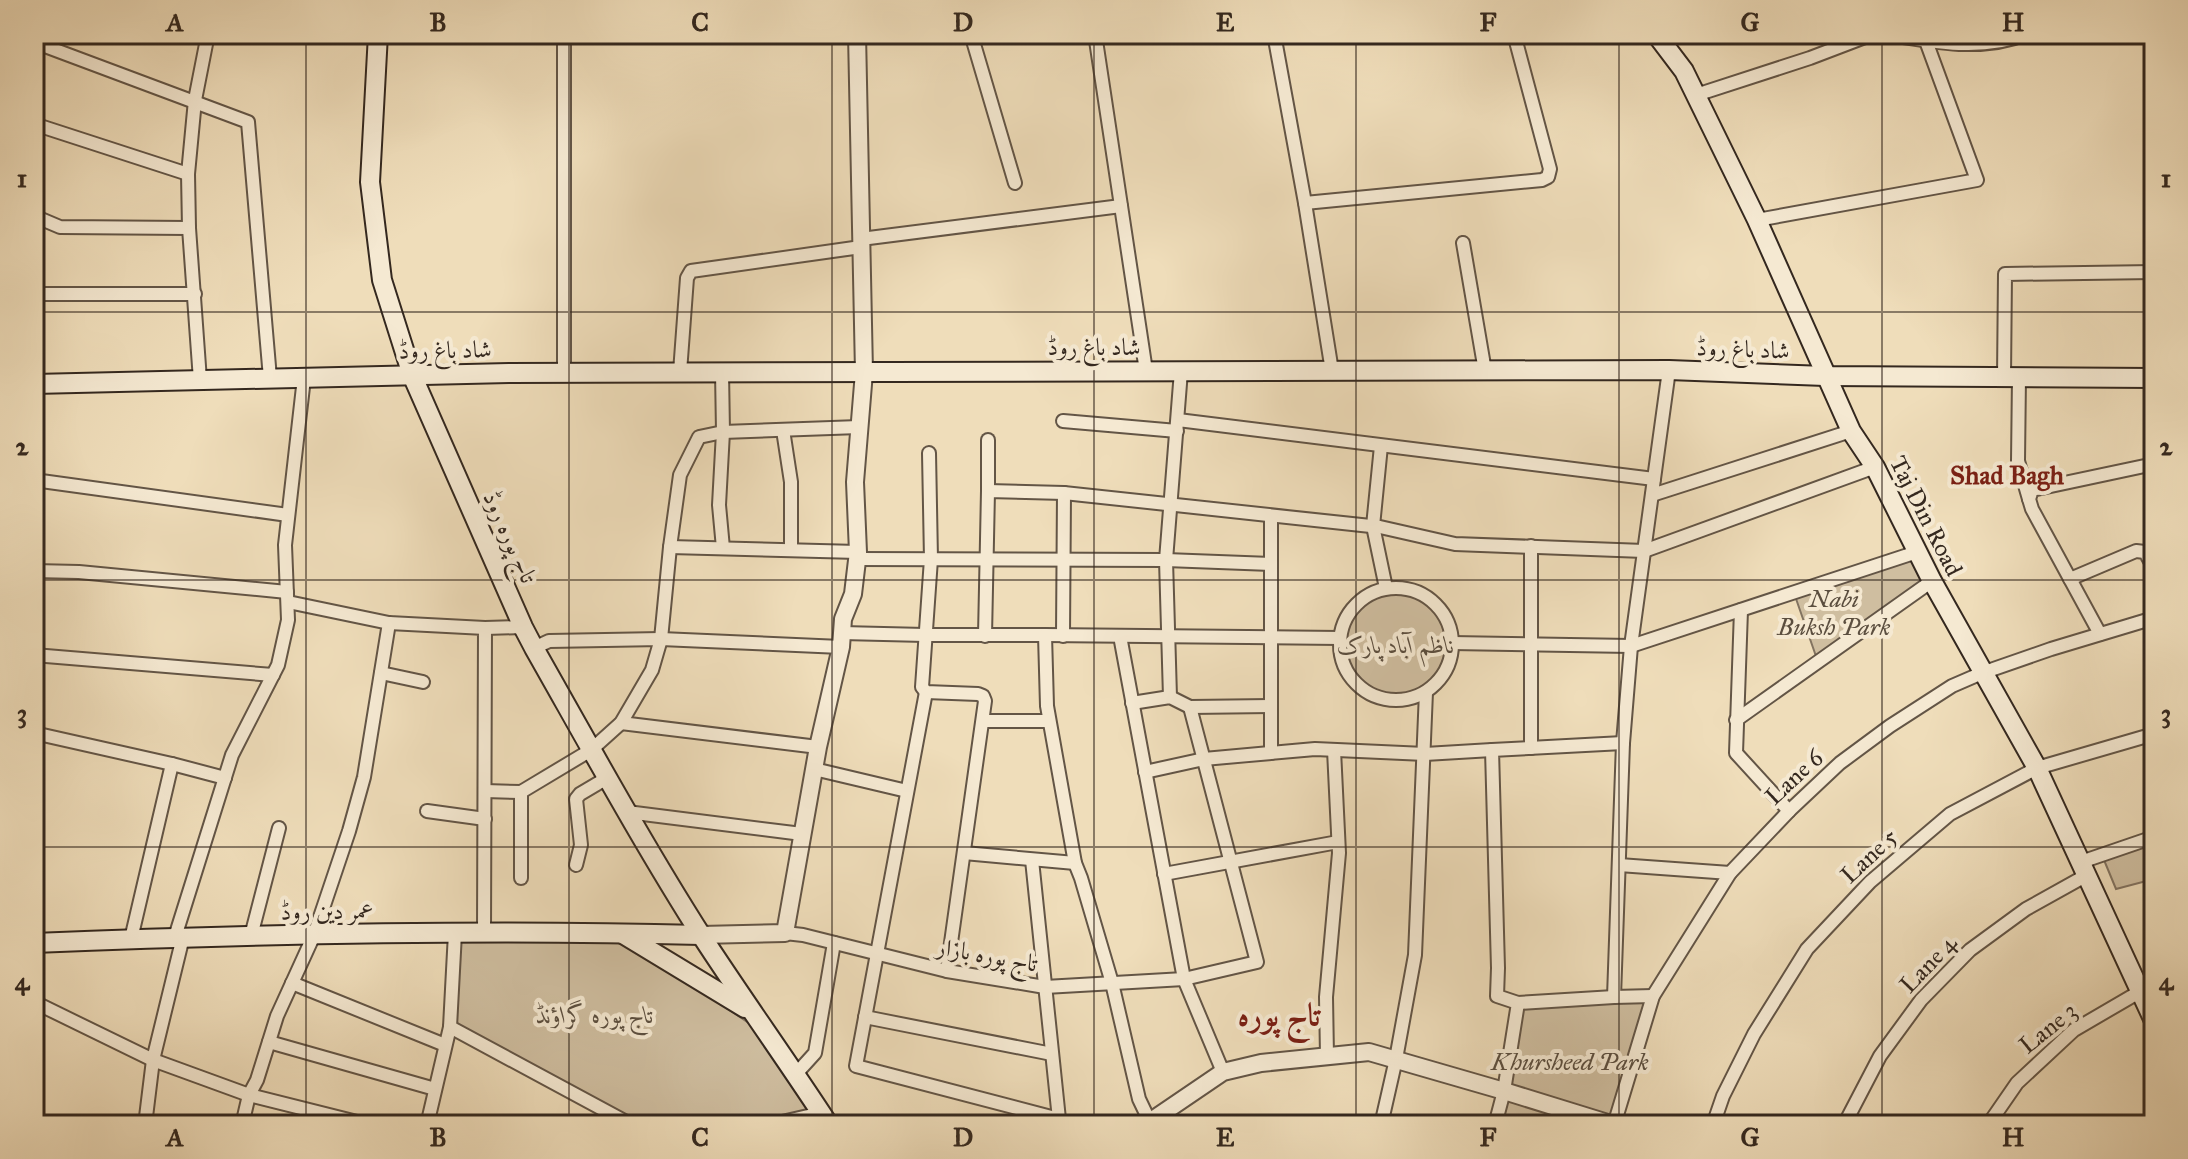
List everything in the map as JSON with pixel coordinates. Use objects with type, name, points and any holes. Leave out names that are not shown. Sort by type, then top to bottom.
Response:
[{"type":"main road","name":"تاج پورہ روڈ","points":[[378,34],[370,182],[382,280],[412,375],[534,648],[701,935],[825,1119]]},
{"type":"main road","name":"Taj Din Road","points":[[1656,34],[1684,71],[1696,95],[1757,220],[1851,431],[1875,467],[1932,581],[2037,768],[2084,869],[2148,989],[2154,1021]]},
{"type":"main road","name":"شاد باغ روڈ","points":[[34,384],[680,372],[1669,370],[1825,376],[2154,378]]},
{"type":"main road","name":"عمر دین روڈ","points":[[34,943],[179,937],[484,932],[701,935]]},
{"type":"main road","name":"تاج پورہ روڈ","points":[[621,933],[751,1011]]},
{"type":"street","points":[[200,380],[188,174],[195,100],[208,34]]},
{"type":"street","points":[[564,34],[564,373]]},
{"type":"street","points":[[701,935],[785,933],[843,619],[853,594],[857,556],[855,482],[864,372],[857,34]]},
{"type":"street","points":[[971,34],[1015,183]]},
{"type":"street","points":[[1095,34],[1146,371]]},
{"type":"street","points":[[1274,34],[1332,371]]},
{"type":"street","points":[[1305,203],[1548,177],[1550,169],[1514,34]]},
{"type":"street","points":[[1696,95],[1873,34]]},
{"type":"street","points":[[1885,34],[1949,45],[1992,38],[2012,40],[2026,34]]},
{"type":"street","points":[[1757,220],[1977,180],[1926,41]]},
{"type":"street","points":[[34,42],[248,122],[270,378]]},
{"type":"street","points":[[34,124],[188,174]]},
{"type":"street","points":[[680,372],[687,278],[691,271],[1121,206]]},
{"type":"street","points":[[34,216],[60,227],[189,228]]},
{"type":"street","points":[[1463,243],[1485,371]]},
{"type":"street","points":[[2100,634],[2032,509],[2018,461],[2005,274],[2154,272]]},
{"type":"street","points":[[34,294],[195,294]]},
{"type":"street","points":[[1614,997],[1623,743],[1631,646],[1669,370]]},
{"type":"street","points":[[1170,697],[1166,560],[1181,371]]},
{"type":"street","points":[[722,372],[719,505],[723,548]]},
{"type":"street","points":[[145,1125],[153,1060],[179,937],[232,755],[278,665],[288,620],[285,545],[304,378]]},
{"type":"street","points":[[1063,421],[1177,426],[1381,446],[1654,479]]},
{"type":"street","points":[[485,791],[521,792],[591,750],[621,723],[652,670],[661,639],[680,475],[699,437],[723,432],[859,427]]},
{"type":"street","points":[[783,430],[791,482],[791,550]]},
{"type":"street","points":[[1652,495],[1851,431]]},
{"type":"street","points":[[985,636],[988,440]]},
{"type":"street","points":[[1381,446],[1373,526],[1386,588]]},
{"type":"street","points":[[929,453],[931,559],[922,687],[926,692],[978,694],[985,701],[947,971]]},
{"type":"street","points":[[2029,499],[2032,490],[2154,464]]},
{"type":"street","points":[[988,491],[1064,493],[1373,526],[1455,544],[1644,551],[1875,467]]},
{"type":"street","points":[[34,480],[288,515]]},
{"type":"street","points":[[1063,636],[1064,493]]},
{"type":"street","points":[[1271,517],[1271,753]]},
{"type":"street","points":[[1531,546],[1531,748]]},
{"type":"street","points":[[670,547],[791,550],[931,559],[1166,560],[1271,564]]},
{"type":"street","points":[[2070,579],[2136,551],[2145,552],[2154,568]]},
{"type":"street","points":[[1452,643],[1631,646],[1917,552]]},
{"type":"street","points":[[34,571],[79,572],[287,597],[389,623],[523,627]]},
{"type":"street","points":[[1736,720],[1932,581]]},
{"type":"street","points":[[1386,588],[1405,589],[1423,595],[1438,607],[1448,623],[1452,643],[1449,662],[1440,679],[1426,692],[1410,699],[1392,701],[1374,697],[1359,687],[1347,673],[1340,656],[1344,621],[1354,606],[1386,588]]},
{"type":"street","points":[[1741,610],[1736,753],[1789,811]]},
{"type":"street","name":"Lane 6","points":[[1614,1125],[1653,996],[1730,873],[1840,763],[1952,686],[1982,673],[2154,618]]},
{"type":"street","points":[[242,1125],[249,1095],[257,1080],[277,1016],[314,935],[349,831],[364,777],[389,623]]},
{"type":"street","points":[[484,932],[485,628]]},
{"type":"street","points":[[534,648],[549,641],[841,640],[925,635],[1340,638]]},
{"type":"street","points":[[1045,635],[1047,706],[1075,863],[1112,983],[1139,1099],[1148,1123],[1223,1072],[1261,1063],[1369,1052],[1504,1091],[1590,1121],[1614,1125]]},
{"type":"street","points":[[1120,636],[1184,979],[1223,1072]]},
{"type":"street","points":[[34,655],[273,675]]},
{"type":"street","points":[[381,673],[423,682]]},
{"type":"street","points":[[926,692],[856,1066],[1061,1122],[1032,860]]},
{"type":"street","points":[[1381,1125],[1415,955],[1426,692]]},
{"type":"street","points":[[1132,703],[1170,697],[1190,707],[1271,706]]},
{"type":"street","points":[[1190,707],[1231,862]]},
{"type":"street","points":[[983,721],[1049,721]]},
{"type":"street","points":[[621,723],[818,747]]},
{"type":"street","points":[[34,733],[225,778]]},
{"type":"street","name":"Lane 5","points":[[1713,1125],[1723,1096],[1754,1034],[1807,949],[1870,882],[1950,814],[2037,768],[2154,734]]},
{"type":"street","points":[[1145,772],[1204,759],[1315,749],[1425,754],[1623,743]]},
{"type":"street","points":[[1327,1056],[1326,997],[1338,842],[1334,750]]},
{"type":"street","points":[[1492,750],[1497,996],[1518,1003],[1653,996]]},
{"type":"street","points":[[131,939],[172,764]]},
{"type":"street","points":[[814,769],[907,791]]},
{"type":"street","points":[[576,865],[581,845],[576,799],[607,778]]},
{"type":"street","points":[[521,792],[521,878]]},
{"type":"street","points":[[427,811],[485,819]]},
{"type":"street","points":[[627,812],[802,834]]},
{"type":"street","points":[[251,936],[279,828]]},
{"type":"street","name":"Lane 4","points":[[1844,1125],[1880,1056],[1921,1000],[1970,950],[2084,869],[2154,837]]},
{"type":"street","points":[[1164,874],[1338,842]]},
{"type":"street","points":[[964,853],[1075,863]]},
{"type":"street","name":"تاج پورہ بازار","points":[[785,933],[947,971],[1045,987],[1184,979],[1257,962],[1231,862]]},
{"type":"street","points":[[1619,865],[1730,873]]},
{"type":"street","points":[[427,1125],[450,1027],[455,933]]},
{"type":"street","points":[[795,1075],[815,1053],[834,943]]},
{"type":"street","points":[[292,983],[445,1045]]},
{"type":"street","name":"Lane 3","points":[[1988,1125],[2017,1083],[2074,1030],[2148,989]]},
{"type":"street","points":[[34,1002],[153,1060],[249,1095],[369,1125]]},
{"type":"street","points":[[1495,1125],[1504,1091],[1518,1003]]},
{"type":"street","points":[[865,1017],[1052,1054]]},
{"type":"street","points":[[450,1027],[637,1125]]},
{"type":"street","points":[[269,1042],[435,1089]]},
{"type":"street","points":[[769,1125],[825,1119]]},
{"type":"green space","name":"Nabi Buksh Park","points":[[1917,552],[1932,581],[1818,662],[1794,593]]},
{"type":"green space","name":"ناظم آباد پارک","points":[[1396,589],[1417,593],[1436,605],[1448,624],[1452,645],[1448,666],[1436,685],[1417,697],[1396,701],[1375,697],[1356,685],[1344,666],[1340,645],[1344,624],[1356,605],[1375,593]]},
{"type":"green space","points":[[2154,842],[2154,879],[2116,889],[2104,860]]},
{"type":"green space","name":"تاج پورہ گراؤنڈ","points":[[455,933],[619,935],[765,1034],[821,1113],[769,1125],[637,1125],[450,1027]]},
{"type":"green space","name":"Khursheed Park","points":[[1653,996],[1614,1125],[1495,1125],[1518,1003]]},
{"type":"district","name":"Shad Bagh","points":[[2007,475]]},
{"type":"district","name":"تاج پورہ","points":[[1279,1015]]}]
